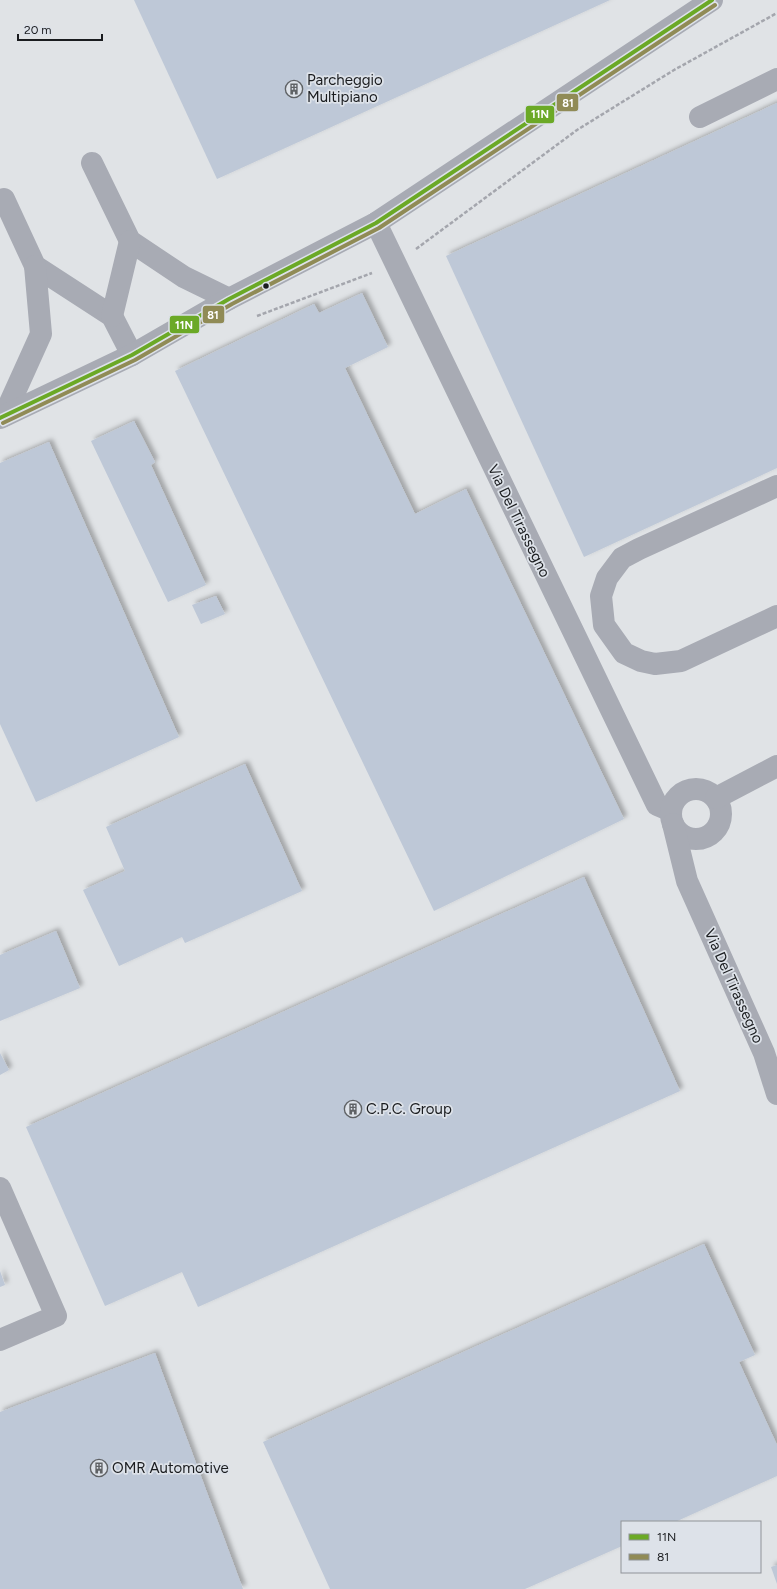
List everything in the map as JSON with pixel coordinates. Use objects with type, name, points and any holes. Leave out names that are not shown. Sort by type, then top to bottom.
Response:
[{"type":"street","points":[[2,417],[132,355],[229,299],[376,223],[712,0]]},
{"type":"street","points":[[700,117],[777,79]]},
{"type":"street","points":[[92,163],[130,241],[184,277],[229,299]]},
{"type":"street","points":[[2,417],[41,334],[35,266],[4,199]]},
{"type":"street","name":"Via Del Tirassegno","points":[[376,223],[657,805],[672,817]]},
{"type":"street","points":[[112,316],[130,241]]},
{"type":"street","points":[[35,266],[112,316],[132,355]]},
{"type":"street","points":[[777,486],[622,558],[607,578],[601,596],[604,625],[624,653],[641,662],[655,664],[681,661],[777,616]]},
{"type":"street","points":[[716,798],[777,766]]},
{"type":"street","points":[[672,817],[680,834],[688,838],[696,839],[704,838],[717,828],[722,813],[716,798],[710,793],[702,790],[694,789],[686,791],[678,796],[673,803],[672,817],[687,881]]},
{"type":"street","points":[[687,881],[704,838]]},
{"type":"street","name":"Via Del Tirassegno","points":[[687,881],[764,1054],[777,1094]]},
{"type":"street","points":[[0,1188],[56,1316],[0,1340]]},
{"type":"path","points":[[395,264],[577,130],[674,70],[777,13]]},
{"type":"building","name":"Parcheggio Multipiano","points":[[134,0],[610,0],[217,179]]},
{"type":"building","points":[[777,103],[777,468],[584,557],[446,256]]},
{"type":"building","points":[[362,293],[388,347],[345,368],[415,514],[466,489],[624,819],[434,911],[175,371],[314,304],[319,313]]},
{"type":"building","points":[[134,421],[155,462],[151,465],[206,585],[168,602],[91,441]]},
{"type":"building","points":[[49,442],[179,737],[36,802],[0,724],[0,463]]},
{"type":"building","points":[[216,596],[225,614],[201,624],[192,605]]},
{"type":"building","points":[[245,764],[302,891],[185,943],[182,937],[119,966],[83,890],[125,871],[106,827]]},
{"type":"building","name":"C.P.C. Group","points":[[584,877],[680,1091],[198,1307],[182,1272],[105,1306],[26,1127]]},
{"type":"building","points":[[56,931],[80,988],[0,1021],[0,955]]},
{"type":"building","points":[[0,1053],[9,1070],[0,1075]]},
{"type":"building","points":[[704,1244],[755,1355],[739,1362],[777,1445],[777,1476],[677,1521],[621,1521],[621,1546],[525,1589],[330,1589],[263,1442]]},
{"type":"building","points":[[0,1271],[5,1285],[0,1287]]},
{"type":"building","name":"OMR Automotive","points":[[155,1353],[243,1589],[0,1589],[0,1412]]},
{"type":"building","points":[[777,1565],[777,1584],[771,1567]]},
{"type":"transit line","name":"11N","points":[[0,418],[132,355],[229,299],[376,223],[712,0]]},
{"type":"transit line","name":"81","points":[[3,423],[135,360],[232,304],[379,228],[715,5]]},
{"type":"place","name":"Parcheggio Multipiano","points":[[294,89]]},
{"type":"place","name":"C.P.C. Group","points":[[353,1109]]},
{"type":"place","name":"OMR Automotive","points":[[99,1468]]}]
